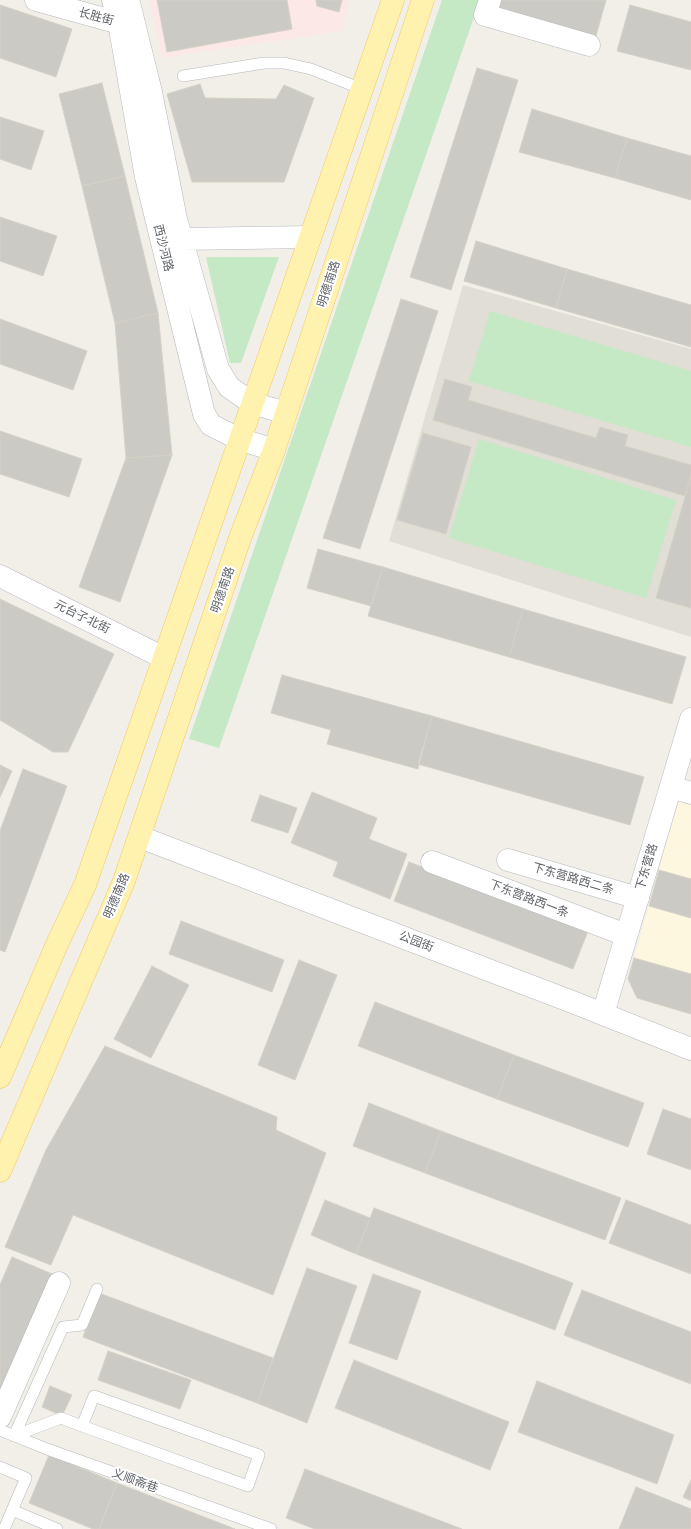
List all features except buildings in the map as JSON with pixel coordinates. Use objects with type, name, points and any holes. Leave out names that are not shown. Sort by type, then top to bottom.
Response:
[{"type":"main road","points":[[0,1078],[84,885],[393,0]]},
{"type":"main road","name":"明德南路","points":[[0,1171],[124,881],[140,837],[240,538],[274,450],[423,0]]},
{"type":"street","name":"长胜街","points":[[36,0],[127,14]]},
{"type":"street","name":"西沙河路","points":[[113,0],[127,14],[151,92],[176,219],[218,369],[229,387],[252,402],[286,413]]},
{"type":"street","points":[[490,0],[485,15],[589,45]]},
{"type":"street","name":"西沙河路","points":[[127,14],[146,177],[204,414],[211,425],[239,439],[274,450]]},
{"type":"street","points":[[182,239],[310,237]]},
{"type":"street","name":"元台子北街","points":[[0,576],[164,658]]},
{"type":"street","name":"下东营路","points":[[603,1014],[638,898],[681,790],[691,719]]},
{"type":"street","name":"公园街","points":[[140,837],[691,1049]]},
{"type":"street","name":"下东营路西二条","points":[[508,860],[638,898]]},
{"type":"street","name":"下东营路西一条","points":[[432,862],[626,935]]},
{"type":"street","points":[[0,1417],[59,1283]]},
{"type":"lane","points":[[183,76],[264,63],[284,63],[311,69],[362,89]]},
{"type":"lane","points":[[14,1436],[63,1327],[82,1325],[97,1289]]},
{"type":"lane","points":[[14,1436],[61,1418],[82,1426],[248,1486],[259,1455],[94,1396],[82,1426]]},
{"type":"lane","name":"义顺斋巷","points":[[0,1430],[47,1449],[271,1529]]},
{"type":"lane","points":[[0,1467],[26,1478],[4,1529]]},
{"type":"lane","points":[[12,1510],[57,1529]]},
{"type":"shaded area","points":[[149,0],[349,0],[342,31],[162,58]]},
{"type":"shaded area","points":[[463,285],[691,349],[691,637],[389,541]]},
{"type":"shaded area","points":[[679,799],[691,802],[691,1014],[637,998],[628,979]]},
{"type":"green space","points":[[442,0],[480,0],[219,748],[189,739]]},
{"type":"green space","points":[[206,257],[279,257],[241,363],[230,363]]},
{"type":"green space","points":[[490,311],[691,371],[691,447],[469,381]]},
{"type":"green space","points":[[479,439],[676,500],[646,598],[449,538]]}]
